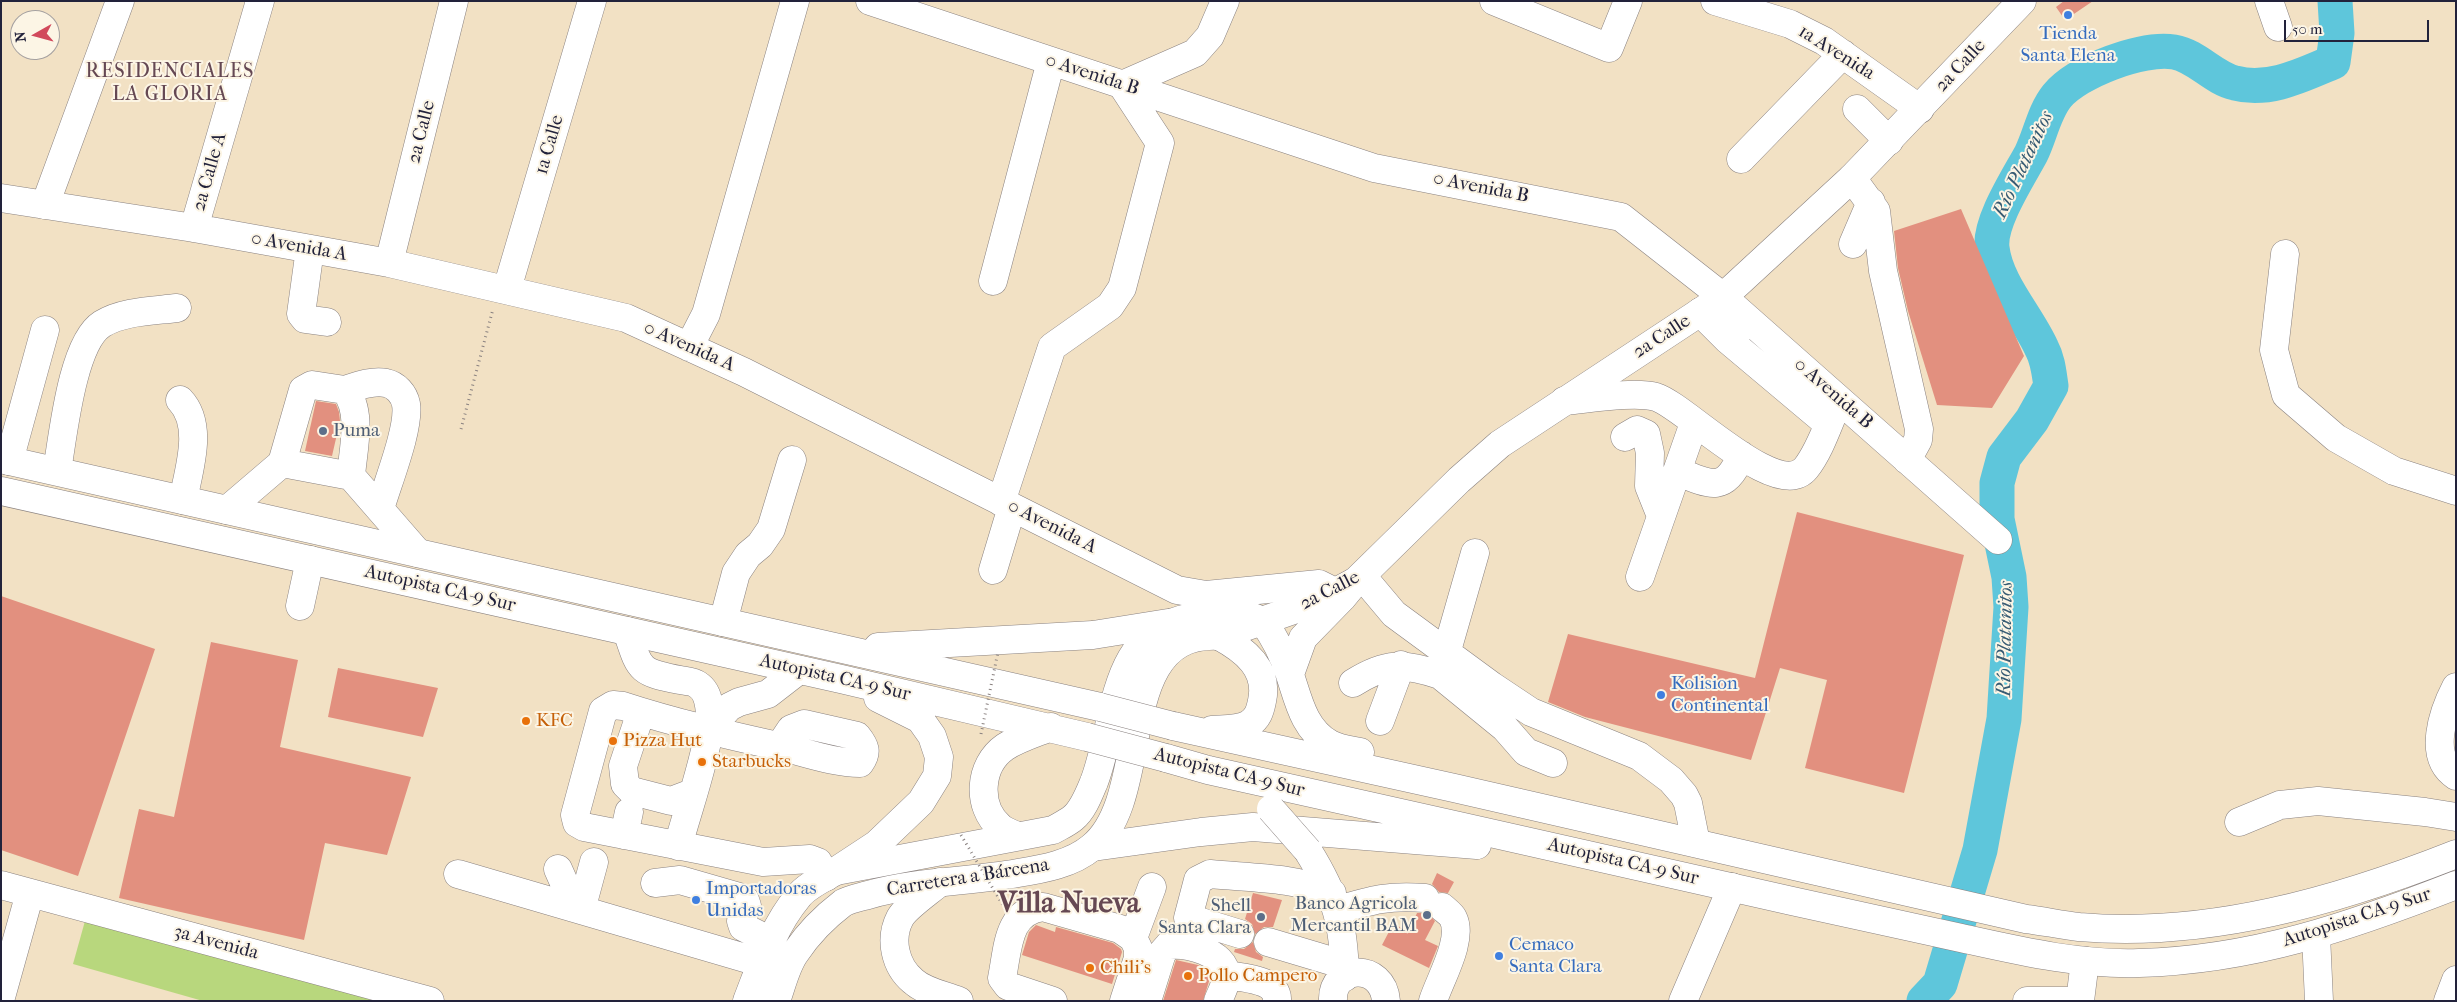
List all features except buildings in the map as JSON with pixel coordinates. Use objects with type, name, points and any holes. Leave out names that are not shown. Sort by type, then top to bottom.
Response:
[{"type":"main road","points":[[45,205],[120,1]]},
{"type":"main road","name":"2a Calle A","points":[[194,228],[260,1]]},
{"type":"main road","name":"2a Calle","points":[[389,263],[454,1]]},
{"type":"main road","name":"1a Calle","points":[[503,288],[592,1]]},
{"type":"main road","points":[[689,346],[706,314],[796,1]]},
{"type":"main road","name":"0 Avenida B","points":[[870,1],[1374,168],[1621,217],[1724,297],[1834,412],[1907,460],[1998,540]]},
{"type":"main road","points":[[994,570],[1007,504],[1052,347],[1110,306],[1122,288],[1160,143],[1122,85],[1195,53],[1210,36],[1225,1]]},
{"type":"main road","points":[[1494,1],[1609,48],[1628,1]]},
{"type":"main road","name":"1a Avenida","points":[[1715,1],[1790,24],[1824,41],[1920,109]]},
{"type":"main road","name":"2a Calle","points":[[1220,636],[1319,601],[1351,583],[1459,480],[1500,444],[1724,297],[1852,178],[2022,1]]},
{"type":"main road","points":[[2269,1],[2278,27]]},
{"type":"main road","points":[[1741,159],[1843,54]]},
{"type":"main road","points":[[993,281],[1051,61]]},
{"type":"main road","points":[[1857,109],[1889,141]]},
{"type":"main road","points":[[1852,178],[1871,202],[1877,218],[1883,271],[1919,429],[1918,440],[1907,460]]},
{"type":"main road","name":"0 Avenida A","points":[[1,198],[194,228],[389,263],[626,318],[744,372],[1184,592],[1206,595],[1319,584],[1351,583]]},
{"type":"main road","points":[[1853,244],[1865,211],[1871,202]]},
{"type":"main road","points":[[310,248],[301,314],[305,319],[327,322]]},
{"type":"main road","points":[[2285,254],[2274,350],[2286,395],[2336,438],[2394,471],[2456,491]]},
{"type":"main road","points":[[57,471],[79,358],[92,332],[104,323],[129,314],[177,308]]},
{"type":"main road","points":[[1564,401],[1631,396],[1657,397],[1741,455],[1781,476],[1794,476],[1805,469],[1834,412],[1728,340],[1700,312]]},
{"type":"main road","points":[[1728,340],[1748,320]]},
{"type":"main road","points":[[5,460],[45,330]]},
{"type":"main road","points":[[226,510],[282,463],[303,390],[312,385],[345,390],[368,383],[385,382],[394,386],[402,394],[406,404],[406,420],[380,509]]},
{"type":"main road","points":[[345,390],[352,399],[356,415],[351,476]]},
{"type":"main road","points":[[180,400],[188,408],[193,427],[183,500]]},
{"type":"main road","points":[[1640,577],[1694,423]]},
{"type":"main road","points":[[1625,437],[1637,430],[1646,434],[1650,453],[1649,486],[1661,516]]},
{"type":"main road","points":[[1677,471],[1704,483],[1719,482],[1730,476],[1741,455]]},
{"type":"main road","name":"Autopista CA-9 Sur","points":[[5,460],[1100,707],[1182,729],[1454,788],[2026,918],[2078,927],[2141,928],[2261,916],[2412,870],[2456,854]]},
{"type":"main road","points":[[724,622],[736,573],[748,555],[760,545],[771,529],[792,460]]},
{"type":"main road","points":[[282,463],[351,476],[418,553]]},
{"type":"main road","name":"Autopista CA-9 Sur","points":[[1,491],[1051,727],[1208,770],[2026,952],[2085,961],[2136,963],[2191,960],[2253,950],[2316,935],[2456,885]]},
{"type":"main road","points":[[1443,664],[1475,553]]},
{"type":"main road","points":[[300,606],[310,560]]},
{"type":"main road","points":[[1290,674],[1303,638],[1342,598],[1351,583],[1394,614],[1526,752],[1553,762]]},
{"type":"main road","points":[[846,649],[1093,635],[1168,623],[1226,611],[1243,612],[1263,620],[1282,653],[1299,706],[1322,739],[1339,748],[1408,762],[1454,788]]},
{"type":"main road","name":"Carretera a Bárcena","points":[[747,1001],[766,952],[798,895],[831,874],[1053,830],[1074,818],[1088,797],[1097,773],[1122,673],[1138,646],[1168,623]]},
{"type":"main road","points":[[627,631],[638,664],[644,671],[654,675],[696,683],[704,690],[709,705],[709,730],[678,846]]},
{"type":"main road","name":"Carretera a Bárcena","points":[[776,1001],[795,953],[817,926],[845,902],[883,891],[1043,869],[1077,857],[1093,847],[1110,826],[1124,798],[1136,729],[1153,673],[1173,648],[1190,639],[1206,635],[1220,636]]},
{"type":"main road","points":[[1182,729],[1234,728],[1249,724],[1260,714],[1264,694],[1263,680],[1254,661],[1243,650],[1220,636]]},
{"type":"main road","points":[[1352,682],[1371,671],[1401,665],[1443,664],[1531,712],[1639,756],[1671,780],[1684,794],[1688,803],[1696,843]]},
{"type":"main road","points":[[1380,721],[1401,665]]},
{"type":"main road","points":[[709,730],[728,707],[768,694],[799,670]]},
{"type":"main road","points":[[779,747],[613,705],[603,711],[575,815],[577,823],[584,827],[626,823],[678,846],[763,862],[810,859],[818,862],[831,874],[876,844],[921,802],[937,776],[939,757],[932,736],[920,719],[841,679]]},
{"type":"main road","points":[[2456,687],[2450,698],[2439,742],[2440,756],[2447,770],[2456,776]]},
{"type":"main road","points":[[641,712],[623,766],[625,784],[632,791],[671,800],[692,793]]},
{"type":"main road","points":[[1017,836],[1001,828],[990,816],[983,795],[984,778],[990,764],[1004,748],[1051,727]]},
{"type":"main road","points":[[1208,770],[1242,786],[1271,809],[1308,851],[1326,879],[1335,902],[1344,943],[1345,971],[1334,989],[1333,1001]]},
{"type":"main road","points":[[2239,822],[2280,805],[2318,802],[2425,812],[2456,817]]},
{"type":"main road","points":[[1093,847],[1253,827],[1458,842],[1555,854],[1594,856]]},
{"type":"main road","points":[[574,908],[594,862]]},
{"type":"main road","points":[[558,870],[574,908]]},
{"type":"main road","points":[[458,874],[574,908],[766,952]]},
{"type":"main road","points":[[1240,934],[1188,918],[1198,880],[1210,874],[1298,882],[1313,885],[1335,902],[1396,896],[1433,902],[1452,916],[1456,928],[1454,946],[1433,1001]]},
{"type":"main road","points":[[655,883],[680,880],[745,900],[747,906],[741,921],[743,927],[766,952]]},
{"type":"main road","points":[[940,882],[901,916],[894,944],[897,958],[903,971],[913,982],[925,989],[959,1001]]},
{"type":"main road","name":"3a Avenida","points":[[1,885],[430,1001]]},
{"type":"main road","points":[[1133,938],[1152,887]]},
{"type":"main road","points":[[1683,1001],[1732,887]]},
{"type":"main road","points":[[1,997],[30,893]]},
{"type":"main road","points":[[1053,1001],[1008,986],[1002,978],[1013,927],[1022,914],[1043,907],[1120,929],[1133,938],[1138,948],[1138,958],[1124,1001]]},
{"type":"main road","points":[[2316,935],[2319,1001]]},
{"type":"main road","points":[[1268,942],[1345,971],[1369,974],[1382,984],[1387,998]]},
{"type":"main road","points":[[1147,1001],[1162,954],[1169,945],[1179,944],[1211,954],[1223,964],[1226,975],[1218,1001]]},
{"type":"main road","points":[[2028,1001],[2080,1001],[2085,961]]},
{"type":"main road","points":[[1226,975],[1261,982],[1274,989],[1278,995],[1277,1001]]},
{"type":"main road","points":[[2448,1001],[2456,980]]},
{"type":"path","points":[[461,429],[503,288]]},
{"type":"path","points":[[981,734],[998,652]]},
{"type":"path","points":[[961,836],[1007,912]]},
{"type":"green space","points":[[85,921],[380,1001],[203,1001],[73,964]]},
{"type":"waterway","name":"Río Platanitos","points":[[1924,1001],[1940,984],[1980,850],[2004,719],[2011,607],[2009,577],[1997,519],[1997,483],[2004,457],[2032,420],[2051,386],[2044,353],[2006,287],[1995,261],[1992,237],[2000,213],[2031,154],[2045,117],[2053,102],[2067,87],[2080,78],[2128,57],[2161,51],[2182,54],[2198,62],[2219,77],[2235,83],[2260,85],[2285,81],[2333,62],[2337,33],[2335,1]]},
{"type":"place","name":"Tienda Santa Elena","points":[[2068,15]]},
{"type":"place","name":"Puma","points":[[323,431]]},
{"type":"place","name":"Kolision Continental","points":[[1661,695]]},
{"type":"place","name":"KFC","points":[[526,721]]},
{"type":"place","name":"Pizza Hut","points":[[613,741]]},
{"type":"place","name":"Starbucks","points":[[702,762]]},
{"type":"place","name":"Importadoras Unidas","points":[[696,900]]},
{"type":"place","name":"Banco Agricola Mercantil BAM","points":[[1427,915]]},
{"type":"place","name":"Shell Santa Clara","points":[[1261,917]]},
{"type":"place","name":"Cemaco Santa Clara","points":[[1499,956]]},
{"type":"place","name":"Chili's","points":[[1090,968]]},
{"type":"place","name":"Pollo Campero","points":[[1188,976]]},
{"type":"district","name":"RESIDENCIALES LA GLORIA","points":[[170,84]]},
{"type":"district","name":"Villa Nueva","points":[[1069,905]]}]
